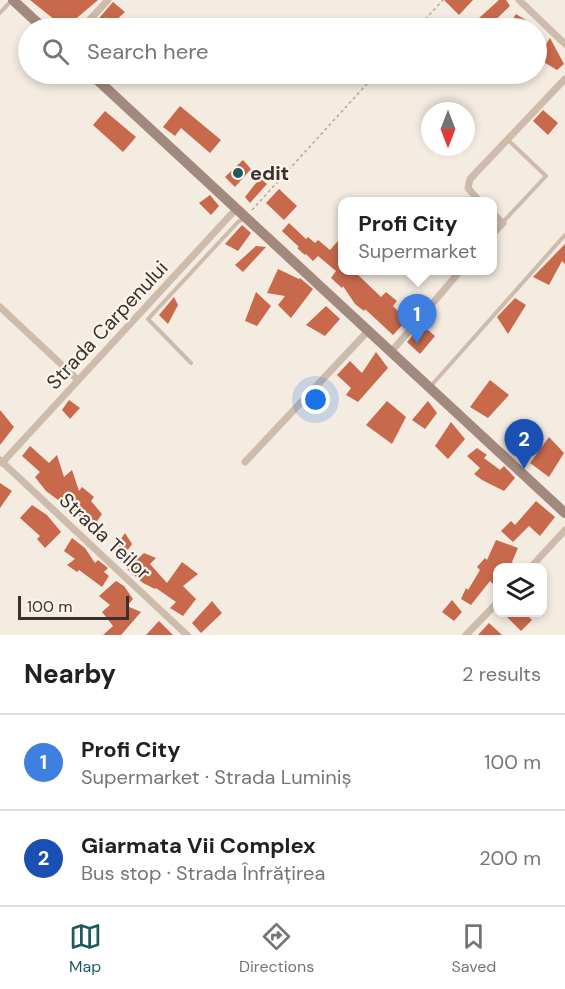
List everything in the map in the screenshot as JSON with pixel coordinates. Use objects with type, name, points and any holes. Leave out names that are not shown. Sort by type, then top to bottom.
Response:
[{"type":"street","points":[[13,0],[32,18]]},
{"type":"street","points":[[91,18],[108,0]]},
{"type":"street","points":[[519,0],[538,18]]},
{"type":"street","points":[[547,27],[565,44]]},
{"type":"street","points":[[476,197],[468,188],[470,179],[565,79]]},
{"type":"street","points":[[103,84],[565,513]]},
{"type":"street","name":"Strada Carpenului","points":[[1,462],[236,209]]},
{"type":"street","points":[[497,218],[502,223],[497,229]]},
{"type":"street","points":[[391,352],[457,275]]},
{"type":"street","points":[[0,308],[78,380]]},
{"type":"street","points":[[245,462],[368,330]]},
{"type":"street","name":"Strada Teilor","points":[[1,462],[186,635]]},
{"type":"street","points":[[534,563],[565,530]]},
{"type":"street","points":[[466,635],[493,607]]},
{"type":"lane","points":[[0,13],[13,0]]},
{"type":"lane","points":[[502,223],[546,176],[507,140]]},
{"type":"lane","points":[[148,319],[238,222],[246,217]]},
{"type":"lane","points":[[430,388],[565,235]]},
{"type":"lane","points":[[141,312],[191,363]]},
{"type":"path","points":[[426,18],[443,0]]},
{"type":"path","points":[[246,217],[367,84]]},
{"type":"building","points":[[30,0],[98,0],[77,18],[52,18]]},
{"type":"building","points":[[444,0],[473,0],[459,15]]},
{"type":"building","points":[[499,0],[506,0],[510,6],[497,18],[479,18]]},
{"type":"building","points":[[113,2],[125,12],[119,18],[99,18]]},
{"type":"building","points":[[550,38],[564,64],[557,70],[547,64],[547,43]]},
{"type":"building","points":[[180,106],[221,140],[210,153],[181,128],[175,136],[163,127]]},
{"type":"building","points":[[543,110],[558,123],[548,135],[533,121]]},
{"type":"building","points":[[105,111],[136,137],[123,152],[93,125]]},
{"type":"building","name":"edit","points":[[243,160],[251,169],[235,187],[225,177]]},
{"type":"building","points":[[260,178],[267,184],[250,203],[245,197]]},
{"type":"building","points":[[279,189],[297,206],[284,220],[266,203]]},
{"type":"building","points":[[210,195],[219,206],[211,215],[199,203]]},
{"type":"building","points":[[289,223],[306,239],[308,237],[315,243],[318,240],[330,250],[338,241],[338,275],[358,275],[381,297],[386,292],[397,301],[393,306],[407,320],[393,335],[365,309],[364,311],[355,304],[343,286],[342,288],[331,278],[336,271],[318,256],[313,261],[282,231]]},
{"type":"building","points":[[242,225],[251,233],[238,251],[225,244]]},
{"type":"building","points":[[565,244],[565,264],[562,261],[549,285],[533,277]]},
{"type":"building","points":[[256,246],[266,247],[243,272],[235,265]]},
{"type":"building","points":[[278,269],[300,278],[313,289],[291,318],[278,305],[285,296],[267,293]]},
{"type":"building","points":[[256,292],[271,306],[257,326],[245,321]]},
{"type":"building","points":[[174,297],[178,305],[168,324],[159,315]]},
{"type":"building","points":[[515,298],[526,305],[508,334],[497,317]]},
{"type":"building","points":[[326,306],[340,319],[325,336],[306,325]]},
{"type":"building","points":[[422,325],[435,336],[420,354],[407,342]]},
{"type":"building","points":[[376,352],[388,368],[358,402],[346,395],[351,388],[337,375],[350,361],[362,373]]},
{"type":"building","points":[[490,380],[509,395],[488,418],[470,407]]},
{"type":"building","points":[[69,400],[80,408],[70,419],[62,410]]},
{"type":"building","points":[[387,401],[406,417],[392,444],[366,425]]},
{"type":"building","points":[[428,401],[437,413],[425,429],[412,420]]},
{"type":"building","points":[[0,410],[14,427],[0,445]]},
{"type":"building","points":[[451,422],[465,439],[448,459],[435,446]]},
{"type":"building","points":[[549,437],[564,453],[549,477],[530,463]]},
{"type":"building","points":[[30,446],[49,463],[57,455],[64,477],[72,470],[79,491],[82,487],[94,497],[91,501],[102,514],[93,527],[79,520],[81,517],[46,491],[35,477],[40,472],[22,456]]},
{"type":"building","points":[[477,448],[487,455],[484,458],[500,470],[504,466],[515,478],[504,491],[474,474],[480,468],[467,456]]},
{"type":"building","points":[[0,483],[12,491],[0,508]]},
{"type":"building","points":[[536,501],[555,517],[540,536],[529,526],[513,542],[501,531],[511,521],[515,525]]},
{"type":"building","points":[[32,505],[47,515],[61,532],[45,548],[37,539],[40,536],[20,518]]},
{"type":"building","points":[[125,533],[132,544],[121,560],[113,551]]},
{"type":"building","points":[[72,538],[85,548],[95,563],[98,560],[108,568],[104,572],[109,576],[102,587],[79,570],[77,572],[67,565],[75,559],[64,551]]},
{"type":"building","points":[[496,540],[518,548],[513,563],[493,563],[493,584],[490,581],[471,605],[461,599],[466,588],[468,590],[480,570],[477,567],[485,558],[487,560]]},
{"type":"building","points":[[144,553],[156,558],[150,564],[167,583],[182,562],[198,574],[183,586],[196,599],[183,616],[170,608],[176,602],[156,588],[143,583],[127,569]]},
{"type":"building","points":[[116,581],[124,586],[133,599],[127,606],[141,612],[121,635],[103,635],[113,626],[102,612],[110,605],[99,596]]},
{"type":"building","points":[[452,600],[462,612],[454,621],[442,612]]},
{"type":"building","points":[[212,601],[222,613],[201,633],[192,623]]},
{"type":"building","points":[[507,617],[529,617],[532,620],[521,631]]},
{"type":"building","points":[[159,621],[173,635],[146,635]]},
{"type":"building","points":[[489,623],[502,635],[478,635]]},
{"type":"place","name":"edit","points":[[238,173]]},
{"type":"place","name":"Profi City","points":[[417,344]]},
{"type":"place","name":"Giarmata Vii Complex","points":[[524,469]]}]
